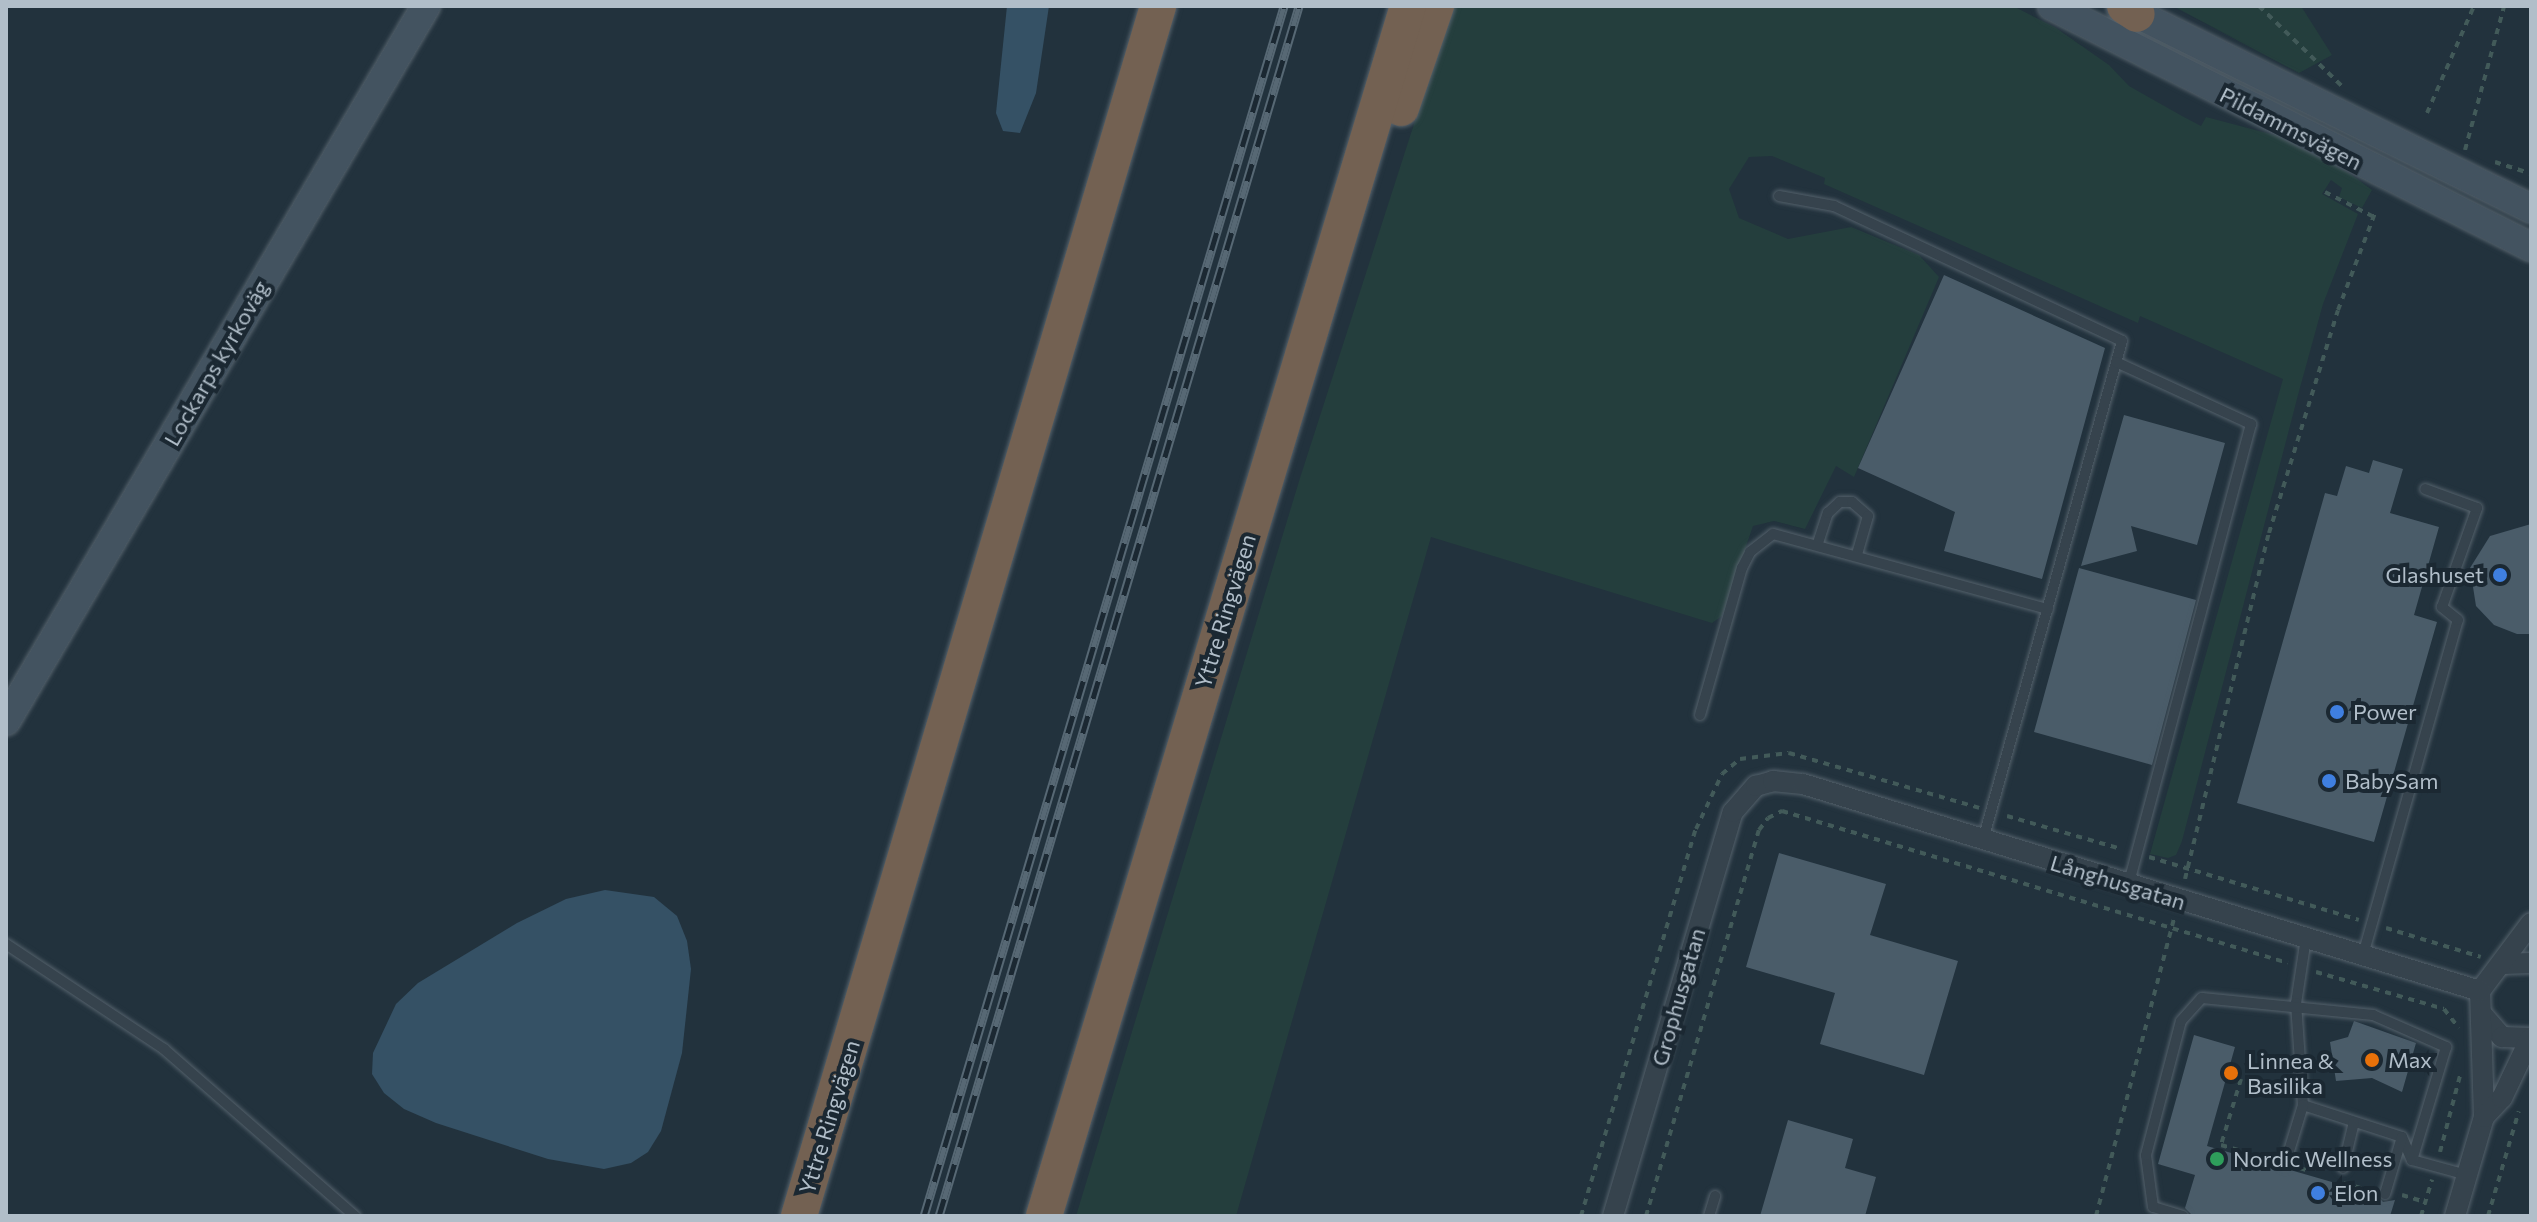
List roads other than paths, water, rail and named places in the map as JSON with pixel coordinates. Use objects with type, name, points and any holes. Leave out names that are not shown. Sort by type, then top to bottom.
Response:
[{"type":"highway","points":[[1052,364],[1136,6]]},
{"type":"highway","name":"Yttre Ringvägen","points":[[799,1216],[1158,6]]},
{"type":"highway","name":"Yttre Ringvägen","points":[[1044,1216],[1408,6]]},
{"type":"highway","points":[[1217,638],[1436,6]]},
{"type":"main road","name":"Lockarps kyrkoväg","points":[[6,721],[426,6]]},
{"type":"main road","name":"Pildammsvägen","points":[[2052,6],[2531,247]]},
{"type":"main road","name":"Pildammsvägen","points":[[2127,9],[2531,209]]},
{"type":"street","name":"Långhusgatan","points":[[1756,786],[1773,781],[1803,784],[2480,991]]},
{"type":"street","name":"Grophusgatan","points":[[1613,1216],[1733,812],[1756,786]]},
{"type":"street","points":[[2455,1216],[2484,1117],[2480,991],[2488,975],[2503,964],[2531,923]]},
{"type":"street","points":[[2503,964],[2531,963]]},
{"type":"street","points":[[2481,1013],[2502,1037],[2530,1038],[2502,1098],[2484,1117]]},
{"type":"lane","points":[[1779,196],[1834,206],[2122,341],[1983,840]]},
{"type":"lane","points":[[2116,362],[2251,424],[2128,885]]},
{"type":"lane","points":[[2363,955],[2458,620],[2442,607],[2477,508],[2425,489]]},
{"type":"lane","points":[[1818,543],[1828,513],[1840,502],[1852,502],[1868,516],[1857,554]]},
{"type":"lane","points":[[1700,715],[1750,552],[1773,534],[1818,543],[2048,609]]},
{"type":"lane","points":[[2285,1164],[2303,1105],[2296,1003],[2298,966],[2306,938]]},
{"type":"lane","points":[[6,944],[164,1049],[355,1216]]},
{"type":"lane","points":[[2183,1216],[2153,1207],[2146,1155],[2181,1021],[2202,998],[2296,1003],[2373,1015],[2446,1047],[2412,1160]]},
{"type":"lane","points":[[2303,1105],[2402,1137],[2412,1160]]},
{"type":"lane","points":[[2343,1168],[2354,1122]]},
{"type":"lane","points":[[2391,1194],[2402,1137]]},
{"type":"lane","points":[[2412,1160],[2467,1175]]},
{"type":"lane","points":[[1709,1216],[1715,1196]]},
{"type":"water","points":[[1007,6],[1049,6],[1036,93],[1020,133],[1003,131],[996,113]]},
{"type":"water","points":[[605,890],[654,897],[677,916],[687,941],[691,969],[682,1053],[661,1131],[648,1152],[631,1163],[604,1169],[548,1159],[436,1123],[404,1109],[384,1093],[372,1074],[373,1053],[396,1004],[418,983],[517,923],[566,899]]},
{"type":"railway","points":[[924,1216],[1284,6]]},
{"type":"railway","points":[[939,1216],[1299,6]]},
{"type":"place","name":"Glashuset","points":[[2500,575]]},
{"type":"place","name":"Power","points":[[2337,712]]},
{"type":"place","name":"BabySam","points":[[2329,781]]},
{"type":"place","name":"Max","points":[[2372,1060]]},
{"type":"place","name":"Linnea & Basilika","points":[[2231,1073]]},
{"type":"place","name":"Nordic Wellness","points":[[2217,1159]]},
{"type":"place","name":"Elon","points":[[2318,1193]]}]
